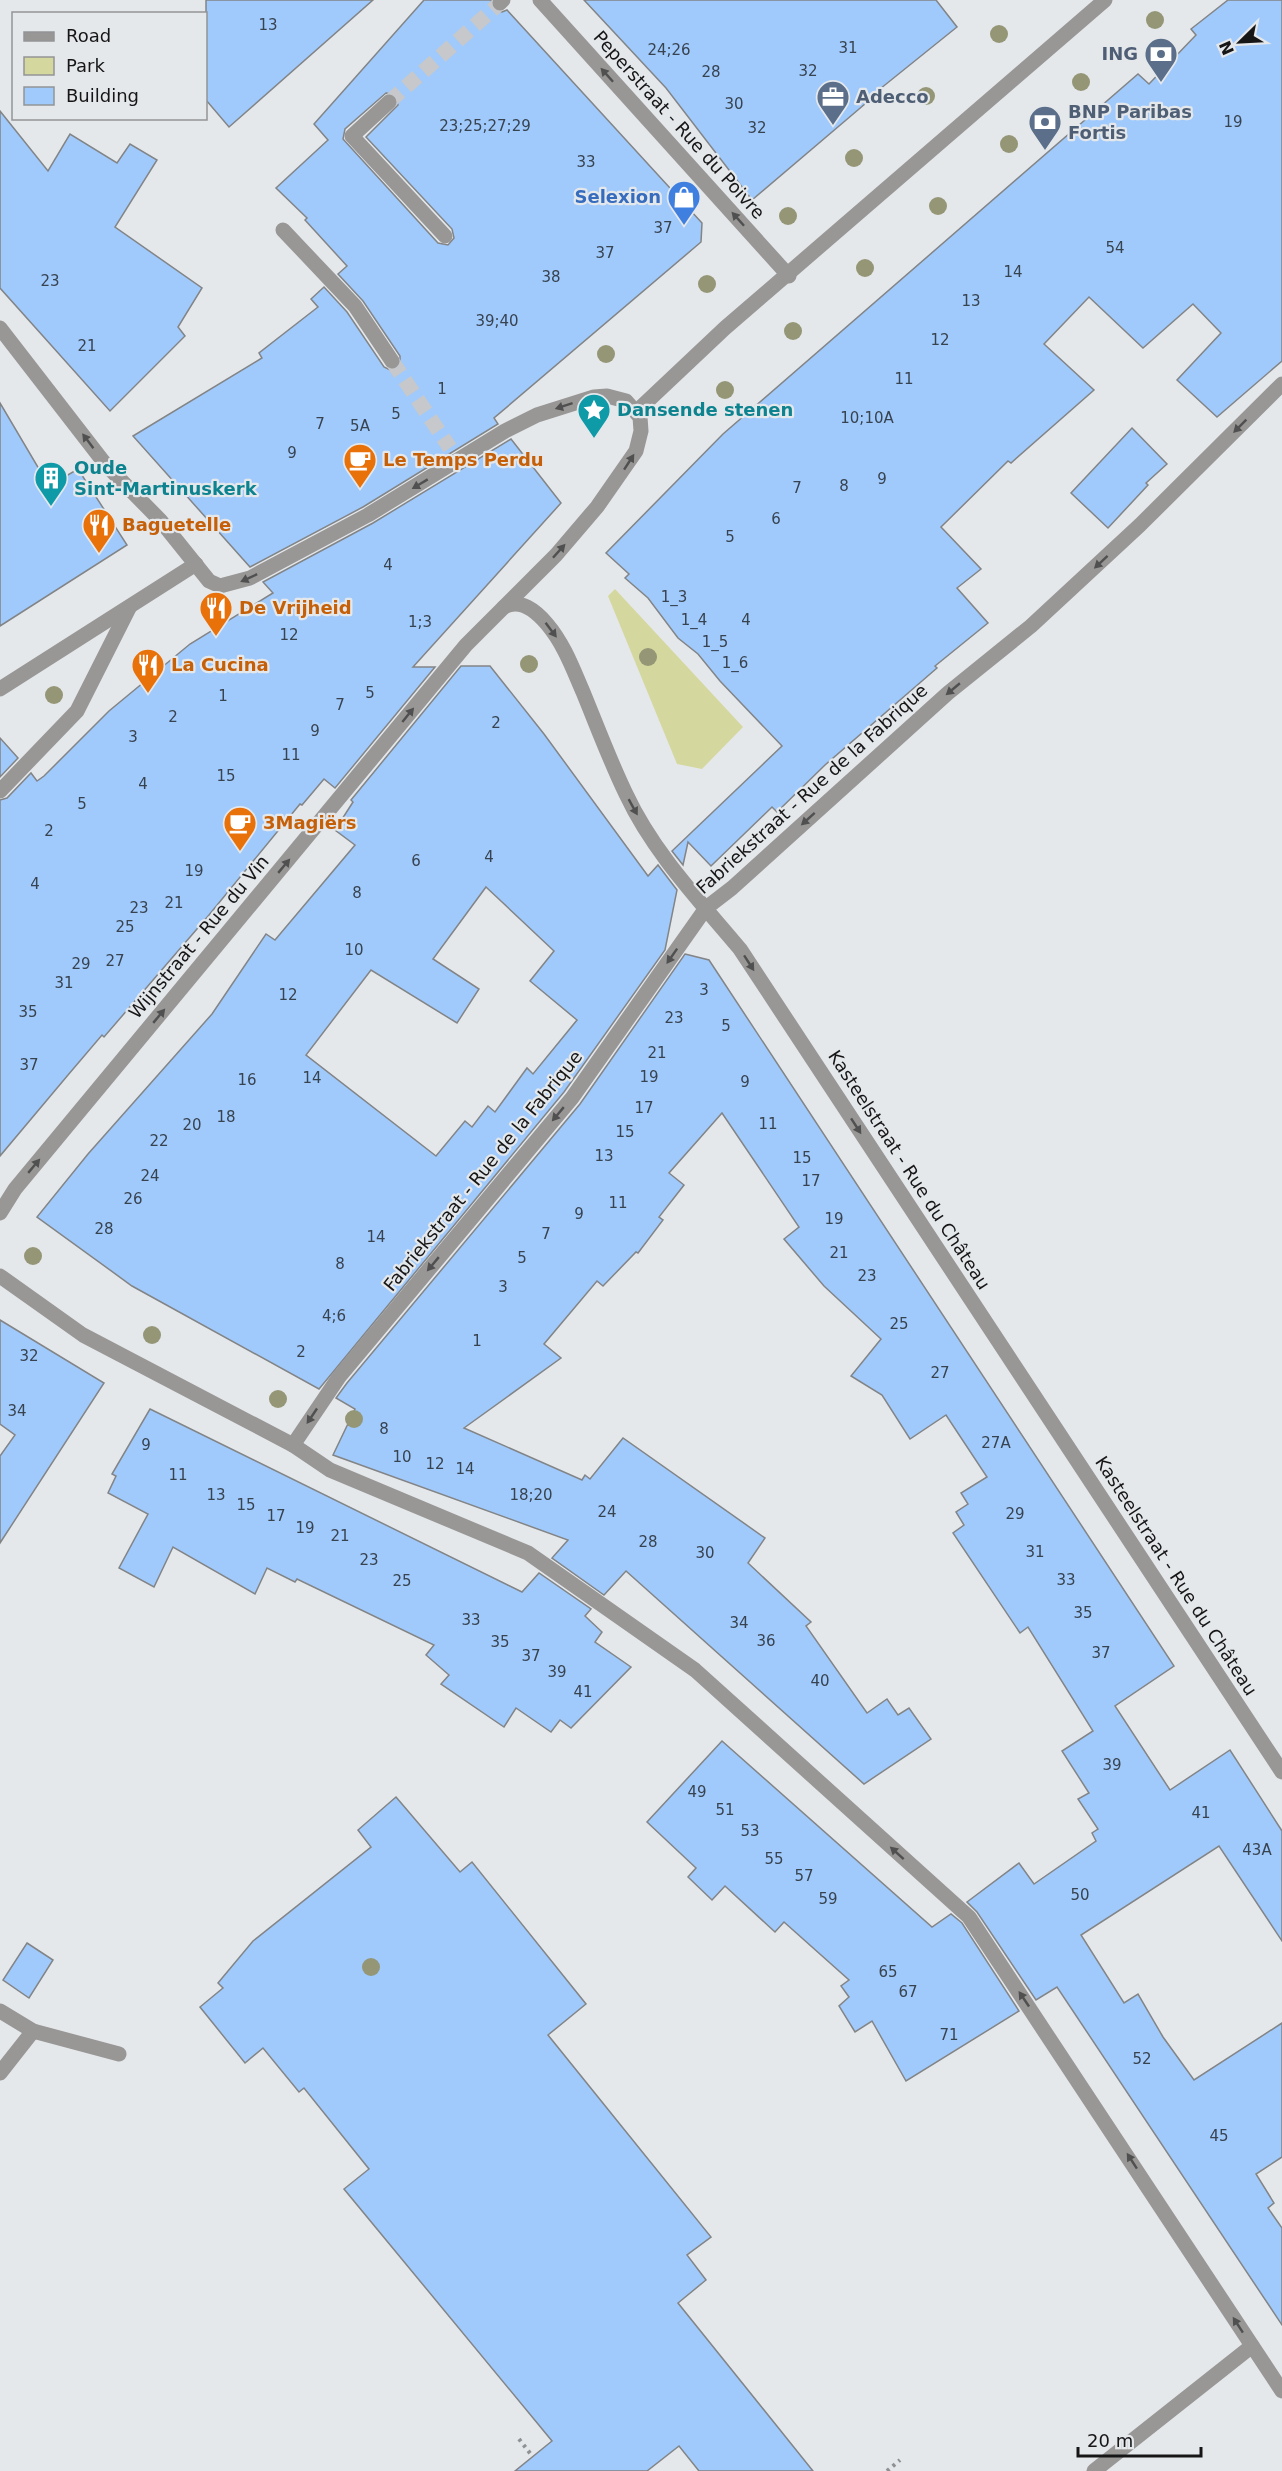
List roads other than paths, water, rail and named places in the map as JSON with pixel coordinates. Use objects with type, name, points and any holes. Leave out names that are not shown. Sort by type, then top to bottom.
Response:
[{"type":"street","name":"Peperstraat - Rue du Poivre","points":[[540,0],[789,276]]},
{"type":"street","points":[[0,328],[106,465],[160,520],[214,584],[228,585],[244,581],[368,515],[454,454],[537,415],[594,397],[620,398],[637,411],[725,328],[789,276],[1105,0]]},
{"type":"street","points":[[389,102],[352,136],[445,237]]},
{"type":"street","points":[[283,230],[355,306],[392,361]]},
{"type":"street","name":"Fabriekstraat - Rue de la Fabrique","points":[[293,1445],[339,1377],[572,1098],[706,908],[732,888],[948,693],[1031,626],[1140,525],[1282,384]]},
{"type":"street","name":"Wijnstraat - Rue du Vin","points":[[0,1213],[15,1189],[466,645],[556,555],[597,507],[630,463],[636,451],[641,431],[637,411]]},
{"type":"street","points":[[0,689],[196,564]]},
{"type":"street","name":"Kasteelstraat - Rue du Château","points":[[504,607],[518,604],[531,609],[555,635],[569,659],[639,818],[683,882],[740,949],[1282,1772]]},
{"type":"street","points":[[0,791],[26,767],[78,711],[129,608]]},
{"type":"street","points":[[0,1276],[83,1335],[293,1445],[330,1470],[414,1503],[528,1553],[695,1670],[969,1917],[1282,2391]]},
{"type":"street","points":[[0,2011],[33,2031],[119,2054]]},
{"type":"street","points":[[0,2073],[33,2031]]},
{"type":"street","points":[[1094,2471],[1252,2346]]},
{"type":"tunnel","points":[[389,102],[500,3]]},
{"type":"tunnel","points":[[392,361],[450,448]]},
{"type":"place","name":"ING","points":[[1161,83]]},
{"type":"place","name":"Adecco","points":[[833,126]]},
{"type":"place","name":"BNP Paribas Fortis","points":[[1045,151]]},
{"type":"place","name":"Selexion","points":[[684,226]]},
{"type":"place","name":"Dansende stenen","points":[[594,439]]},
{"type":"place","name":"Le Temps Perdu","points":[[360,489]]},
{"type":"place","name":"Oude Sint-Martinuskerk","points":[[51,507]]},
{"type":"place","name":"Baguetelle","points":[[99,554]]},
{"type":"place","name":"De Vrijheid","points":[[216,637]]},
{"type":"place","name":"La Cucina","points":[[148,694]]},
{"type":"place","name":"3Magiërs","points":[[240,852]]}]
